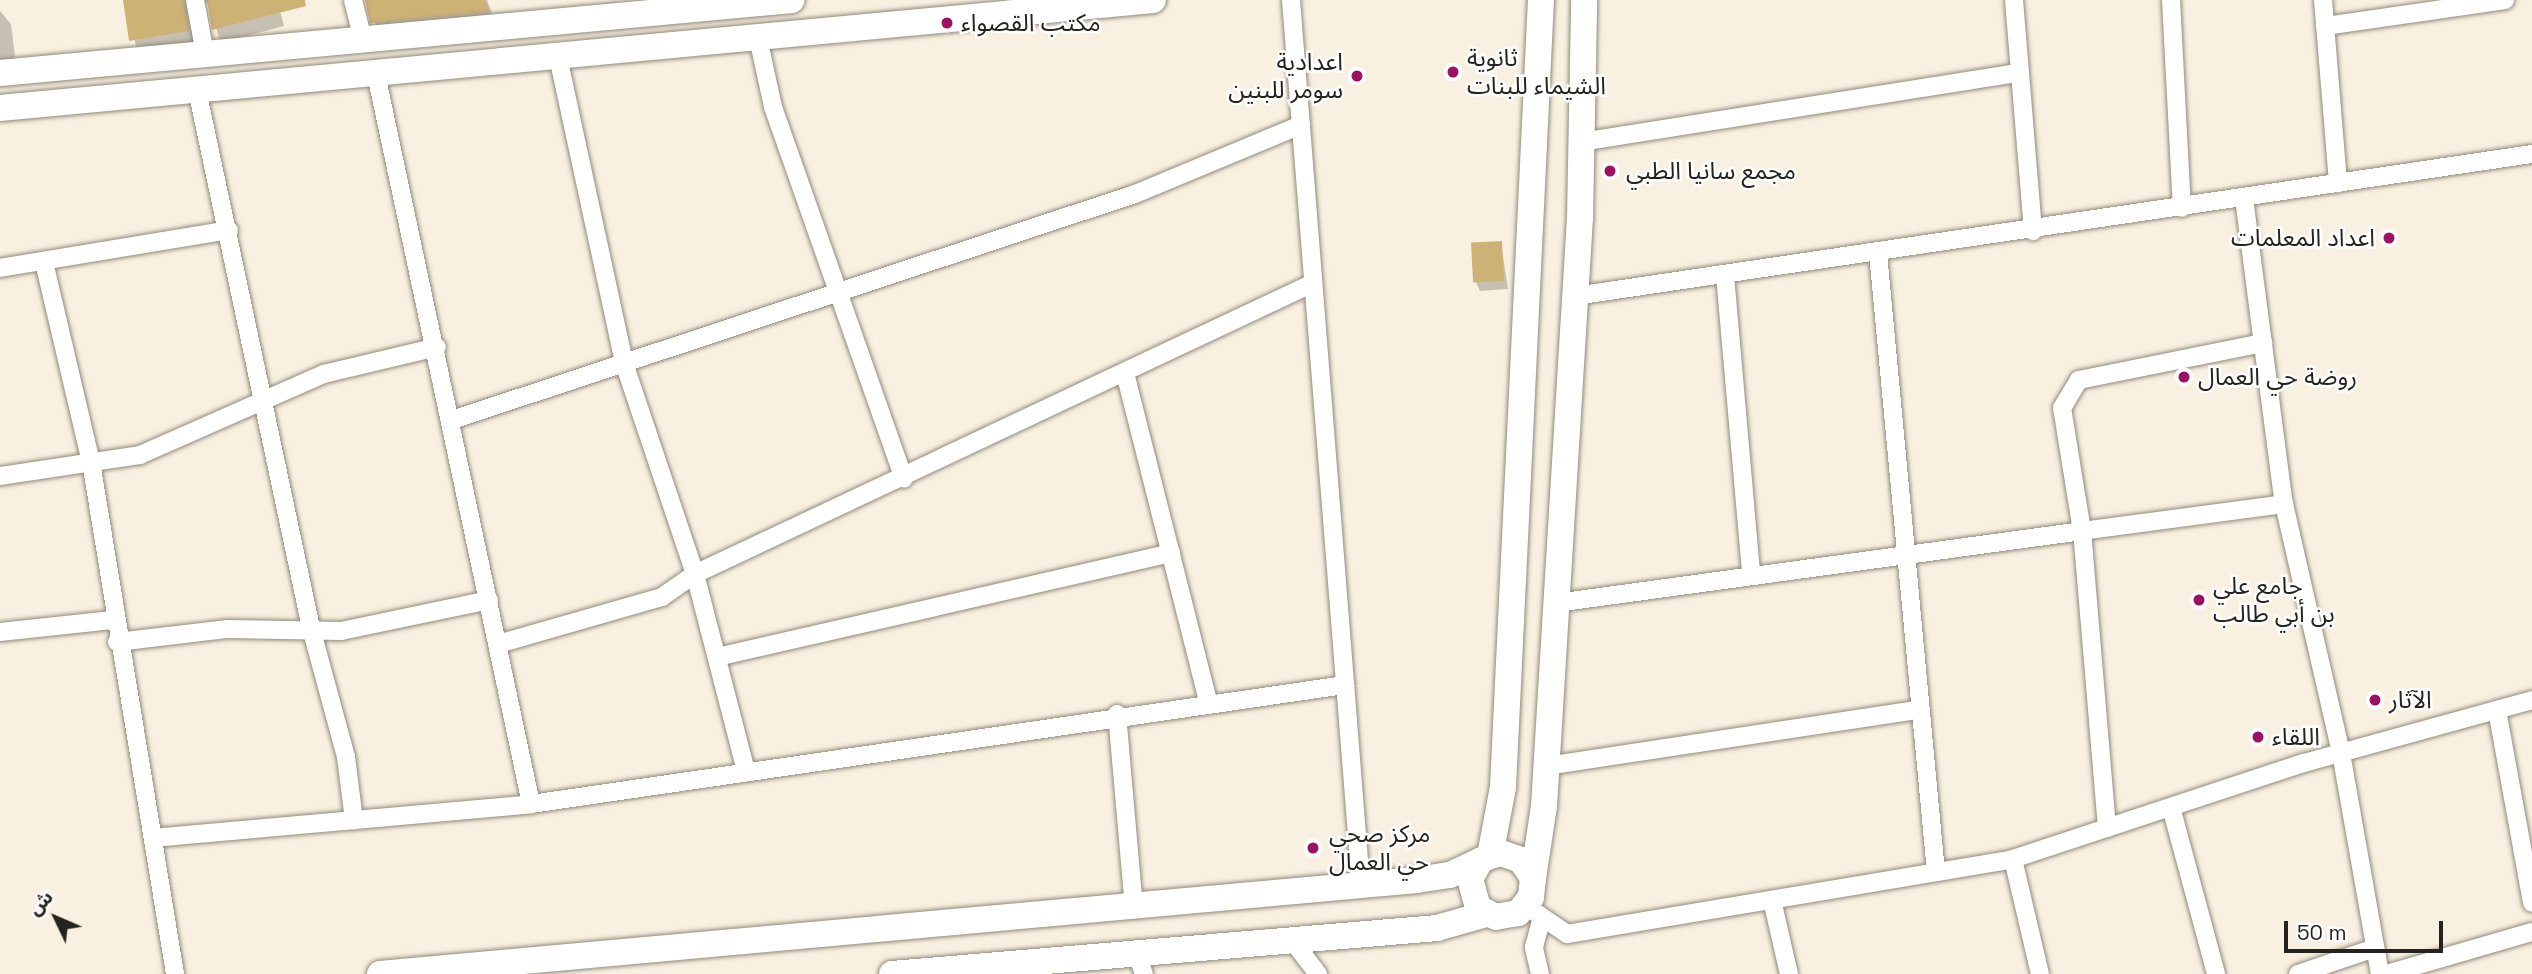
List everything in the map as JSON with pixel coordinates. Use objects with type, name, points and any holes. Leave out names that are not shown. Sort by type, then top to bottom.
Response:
[{"type":"street","points":[[195,0],[205,54]]},
{"type":"street","points":[[353,0],[363,40]]},
{"type":"street","points":[[0,73],[716,4],[792,0]]},
{"type":"street","points":[[0,108],[1153,0]]},
{"type":"street","points":[[1291,0],[1361,886]]},
{"type":"street","points":[[1486,914],[1469,889],[1485,858],[1503,787],[1541,0]]},
{"type":"street","points":[[1540,974],[1535,947],[1533,878],[1546,766],[1575,296],[1584,0]]},
{"type":"street","points":[[2014,0],[2033,231]]},
{"type":"street","points":[[2171,0],[2182,208]]},
{"type":"street","points":[[2323,0],[2338,183]]},
{"type":"street","points":[[2325,26],[2505,0]]},
{"type":"street","points":[[785,1],[785,36]]},
{"type":"street","points":[[758,38],[774,107],[904,479]]},
{"type":"street","points":[[558,57],[624,363],[695,574],[746,771]]},
{"type":"street","points":[[1581,142],[2019,73]]},
{"type":"street","points":[[376,74],[438,347],[531,804]]},
{"type":"street","points":[[197,90],[229,230],[311,628],[346,757],[354,820]]},
{"type":"street","points":[[453,420],[839,295],[1135,194],[1301,125]]},
{"type":"street","points":[[1575,296],[2033,231],[2532,154]]},
{"type":"street","points":[[2244,198],[2284,504],[2341,753],[2380,974]]},
{"type":"street","points":[[0,268],[229,230]]},
{"type":"street","points":[[1878,253],[1936,872]]},
{"type":"street","points":[[44,262],[91,462],[112,620],[153,838],[175,974]]},
{"type":"street","points":[[1725,275],[1751,574]]},
{"type":"street","points":[[498,644],[662,597],[695,574],[904,479],[1313,283]]},
{"type":"street","points":[[2106,828],[2082,531],[2062,408],[2079,380],[2263,343]]},
{"type":"street","points":[[0,476],[140,455],[263,398],[324,374],[438,347]]},
{"type":"street","points":[[1125,373],[1208,702]]},
{"type":"street","points":[[1556,603],[1906,550],[2082,531],[2284,504]]},
{"type":"street","points":[[717,657],[1171,553]]},
{"type":"street","points":[[117,642],[311,628],[341,631],[489,600]]},
{"type":"street","points":[[0,632],[112,620]]},
{"type":"street","points":[[153,838],[531,804],[1117,714],[1345,685]]},
{"type":"street","points":[[892,974],[1140,964],[1292,940],[1437,928],[1486,914],[1507,917],[1534,913],[1567,934],[1772,900],[2013,859],[2341,753],[2532,700]]},
{"type":"street","points":[[1546,766],[1921,709]]},
{"type":"street","points":[[2497,710],[2532,903]]},
{"type":"street","points":[[1117,714],[1134,909]]},
{"type":"street","points":[[2171,807],[2216,974]]},
{"type":"street","points":[[380,974],[582,951],[1134,909],[1361,886],[1450,875],[1485,858],[1521,860],[1533,878]]},
{"type":"street","points":[[2013,859],[2040,974]]},
{"type":"street","points":[[1772,900],[1789,974]]},
{"type":"street","points":[[2387,974],[2532,932]]},
{"type":"street","points":[[1292,940],[1318,974]]},
{"type":"street","points":[[2298,974],[2375,948]]},
{"type":"building","points":[[123,0],[184,0],[189,31],[129,41]]},
{"type":"building","points":[[207,0],[305,0],[306,6],[212,30]]},
{"type":"building","points":[[365,0],[485,0],[490,12],[370,23]]},
{"type":"building","points":[[1502,241],[1504,281],[1473,283],[1471,243]]},
{"type":"place","name":"مكتب القصواء","points":[[947,23]]},
{"type":"place","name":"ثانوية الشيماء للبنات","points":[[1453,72]]},
{"type":"place","name":"اعدادية سومر للبنين","points":[[1357,76]]},
{"type":"place","name":"مجمع سانيا الطبي","points":[[1610,171]]},
{"type":"place","name":"اعداد المعلمات","points":[[2389,238]]},
{"type":"place","name":"روضة حي العمال","points":[[2184,377]]},
{"type":"place","name":"جامع علي بن أبي طالب","points":[[2199,600]]},
{"type":"place","name":"الآثار","points":[[2375,700]]},
{"type":"place","name":"اللقاء","points":[[2258,737]]},
{"type":"place","name":"مركز صحي حي العمال","points":[[1313,848]]}]
